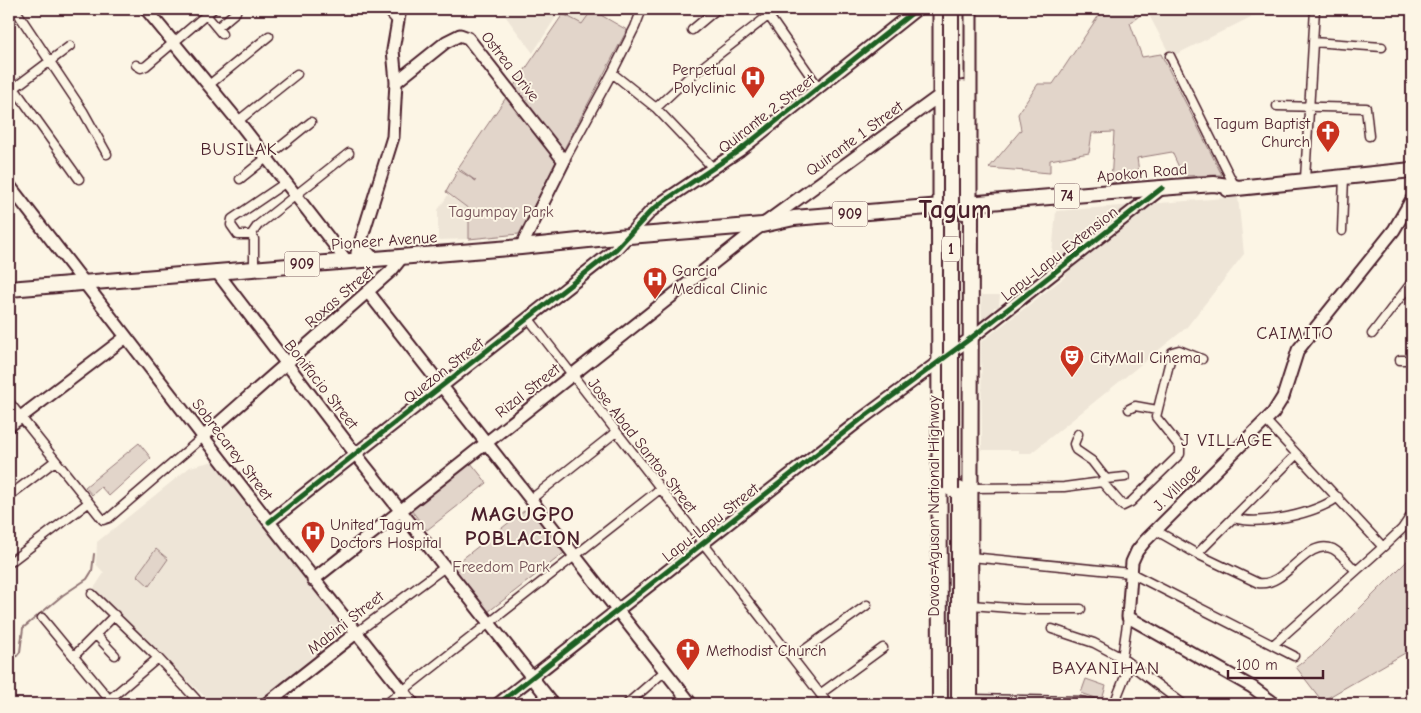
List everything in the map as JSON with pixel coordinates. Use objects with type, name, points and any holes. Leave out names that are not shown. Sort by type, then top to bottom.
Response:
[{"type":"highway","name":"Davao-Agusan National Highway","points":[[951,9],[960,489],[968,703]]},
{"type":"highway","name":"Davao-Agusan National Highway","points":[[960,9],[960,489],[971,556],[968,703]]},
{"type":"highway","name":"Davao-Agusan National Highway","points":[[951,704],[960,489],[971,338],[966,92]]},
{"type":"highway","name":"Davao-Agusan National Highway","points":[[940,704],[939,361],[945,93]]},
{"type":"highway","name":"Apokon Road","points":[[967,208],[1150,198],[1218,192],[1235,187],[1412,170]]},
{"type":"highway","name":"Apokon Road","points":[[967,208],[1162,188],[1214,184],[1235,187]]},
{"type":"highway","name":"Pioneer Avenue","points":[[9,289],[254,267],[521,247],[638,231],[762,225],[782,219],[967,208]]},
{"type":"highway","points":[[360,246],[371,258]]},
{"type":"street","points":[[15,9],[89,120],[107,154]]},
{"type":"street","points":[[146,9],[238,121],[296,197],[351,260],[360,246],[391,148],[395,119],[396,82],[393,50],[400,9]]},
{"type":"street","points":[[136,65],[141,68],[146,66],[213,9]]},
{"type":"street","points":[[386,9],[397,21]]},
{"type":"street","points":[[521,247],[564,161],[612,73],[642,9]]},
{"type":"street","points":[[692,30],[717,9]]},
{"type":"street","name":"Quirante 2 Street","points":[[638,231],[664,201],[714,170],[917,9]]},
{"type":"street","points":[[939,9],[945,93],[966,92],[971,9]]},
{"type":"street","points":[[1305,180],[1315,9]]},
{"type":"street","points":[[207,16],[220,31],[236,12]]},
{"type":"street","points":[[656,108],[766,12],[818,88]]},
{"type":"street","name":"Ostrea Drive","points":[[396,82],[452,38],[465,35],[564,161]]},
{"type":"street","points":[[209,85],[269,36]]},
{"type":"street","points":[[1313,42],[1382,47]]},
{"type":"street","points":[[11,90],[70,46]]},
{"type":"street","points":[[1170,56],[1235,187]]},
{"type":"street","points":[[612,73],[656,108],[714,170]]},
{"type":"street","points":[[238,121],[297,74]]},
{"type":"street","points":[[9,81],[11,90],[79,179]]},
{"type":"street","name":"Quirante 1 Street","points":[[762,225],[945,93]]},
{"type":"street","points":[[1277,106],[1366,108],[1369,136]]},
{"type":"street","points":[[240,179],[312,122]]},
{"type":"street","points":[[251,235],[258,225],[350,153]]},
{"type":"street","points":[[1342,231],[1344,176]]},
{"type":"street","points":[[251,235],[238,235],[230,225],[232,219],[285,183]]},
{"type":"street","name":"Sobrecarey Street","points":[[9,184],[313,580],[413,704]]},
{"type":"street","name":"Lapu-Lapu Extension","points":[[939,361],[1162,188]]},
{"type":"street","name":"J. Village","points":[[1128,617],[1131,573],[1137,550],[1266,421],[1283,397],[1298,350],[1394,230],[1412,199]]},
{"type":"street","name":"Rizal Street","points":[[313,580],[762,225]]},
{"type":"street","name":"Quezon Street","points":[[269,522],[529,320],[638,231]]},
{"type":"street","points":[[251,235],[254,239],[254,267]]},
{"type":"street","name":"Roxas Street","points":[[203,437],[368,292],[391,271],[403,256]]},
{"type":"street","name":"Bonifacio Street","points":[[216,271],[356,454],[553,704]]},
{"type":"street","points":[[1372,334],[1412,282]]},
{"type":"street","points":[[368,292],[691,704]]},
{"type":"street","name":"Jose Abad Santos Street","points":[[529,320],[828,704]]},
{"type":"street","points":[[9,426],[126,337]]},
{"type":"street","points":[[1078,434],[1074,444],[1076,450],[1092,461],[1119,504],[1127,505],[1180,454],[1180,448],[1158,422],[1156,410],[1172,352],[1179,350],[1202,359]]},
{"type":"street","points":[[1400,360],[1412,360]]},
{"type":"street","name":"Lapu-Lapu Street","points":[[498,704],[939,361]]},
{"type":"street","points":[[9,402],[100,518],[107,519],[203,437]]},
{"type":"street","points":[[1128,409],[1134,406],[1156,410]]},
{"type":"street","points":[[1266,421],[1383,547]]},
{"type":"street","points":[[530,500],[616,432]]},
{"type":"street","points":[[1197,554],[1296,455]]},
{"type":"street","points":[[9,496],[55,460]]},
{"type":"street","points":[[960,489],[1064,487],[1125,477]]},
{"type":"street","points":[[386,704],[660,489]]},
{"type":"street","points":[[1233,518],[1248,522],[1313,511],[1338,497]]},
{"type":"street","points":[[9,563],[88,503]]},
{"type":"street","points":[[1273,645],[1383,547],[1402,529],[1412,514]]},
{"type":"street","points":[[1156,530],[1197,554],[1266,584],[1273,582],[1309,553],[1323,548],[1337,552],[1356,571]]},
{"type":"street","points":[[971,556],[1131,573],[1294,656]]},
{"type":"street","name":"Mabini Street","points":[[266,704],[356,632],[445,566]]},
{"type":"street","points":[[92,594],[158,658],[196,699],[190,704]]},
{"type":"street","points":[[793,658],[867,605]]},
{"type":"street","points":[[971,605],[1023,609],[1081,609]]},
{"type":"street","points":[[74,656],[115,615]]},
{"type":"street","points":[[1122,658],[1128,617],[1252,687],[1275,704]]},
{"type":"street","points":[[42,618],[74,656],[109,703],[158,658]]},
{"type":"street","points":[[1052,629],[1094,643],[1122,658],[1183,704]]},
{"type":"street","points":[[96,635],[115,655]]},
{"type":"street","points":[[820,694],[883,648]]},
{"type":"street","points":[[1114,704],[1130,664]]},
{"type":"street","points":[[627,704],[665,671]]},
{"type":"street","points":[[968,703],[1079,702],[1098,704]]},
{"type":"shaded area","points":[[500,9],[561,9],[533,53]]},
{"type":"shaded area","points":[[566,9],[592,10],[582,25],[563,14]]},
{"type":"shaded area","points":[[1146,9],[1267,9],[1171,57]]},
{"type":"shaded area","points":[[448,195],[469,209],[469,239],[438,240],[438,210]]},
{"type":"shaded area","points":[[1238,197],[1244,254],[1186,328],[1031,453],[1019,453],[1019,450],[982,450],[981,342],[1066,276],[1051,265],[1056,211]]},
{"type":"shaded area","points":[[981,295],[1000,295],[999,307],[994,307],[993,314],[982,321]]},
{"type":"shaded area","points":[[214,461],[345,631],[254,704],[213,704],[91,593],[104,573],[96,564],[97,542],[190,467]]},
{"type":"green space","points":[[1103,9],[1142,9],[1144,12],[1130,23],[1142,57],[1161,54],[1222,175],[1183,176],[1172,152],[1137,158],[1140,179],[1111,183],[1114,132],[1092,133],[1089,153],[1050,160],[1050,173],[989,168],[1021,130],[1018,114],[1038,84],[1053,84]]},
{"type":"green space","name":"Tagumpay Park","points":[[592,10],[627,30],[519,234],[469,239],[469,209],[446,192],[458,170],[476,181],[458,168],[563,14],[582,24]]},
{"type":"green space","points":[[139,443],[151,458],[109,496],[101,487],[92,495],[85,487]]},
{"type":"green space","points":[[471,463],[487,483],[427,530],[411,510]]},
{"type":"green space","name":"Freedom Park","points":[[529,507],[564,553],[488,612],[453,566]]},
{"type":"green space","points":[[156,549],[168,559],[149,586],[137,575]]},
{"type":"green space","points":[[1412,556],[1412,649],[1322,701],[1296,667],[1317,651]]},
{"type":"green space","points":[[1086,679],[1106,686],[1102,700],[1081,693]]},
{"type":"waterway","points":[[9,665],[20,652],[23,628],[63,595],[87,579],[92,571],[94,554]]},
{"type":"cycle path","points":[[269,522],[616,249],[651,211],[740,150],[917,9]]},
{"type":"cycle path","points":[[498,704],[860,420],[971,338],[1162,188]]},
{"type":"place","name":"Perpetual Polyclinic","points":[[753,99]]},
{"type":"place","name":"Tagum Baptist Church","points":[[1328,153]]},
{"type":"place","name":"Garcia Medical Clinic","points":[[655,300]]},
{"type":"place","name":"CityMall Cinema","points":[[1072,378]]},
{"type":"place","name":"United Tagum Doctors Hospital","points":[[313,554]]},
{"type":"place","name":"Methodist Church","points":[[688,671]]},
{"type":"district","name":"BUSILAK","points":[[239,149]]},
{"type":"district","name":"Tagum","points":[[955,209]]},
{"type":"district","name":"CAIMITO","points":[[1295,333]]},
{"type":"district","name":"J VILLAGE","points":[[1227,440]]},
{"type":"district","name":"MAGUGPO POBLACION","points":[[523,526]]},
{"type":"district","name":"BAYANIHAN","points":[[1106,667]]}]
